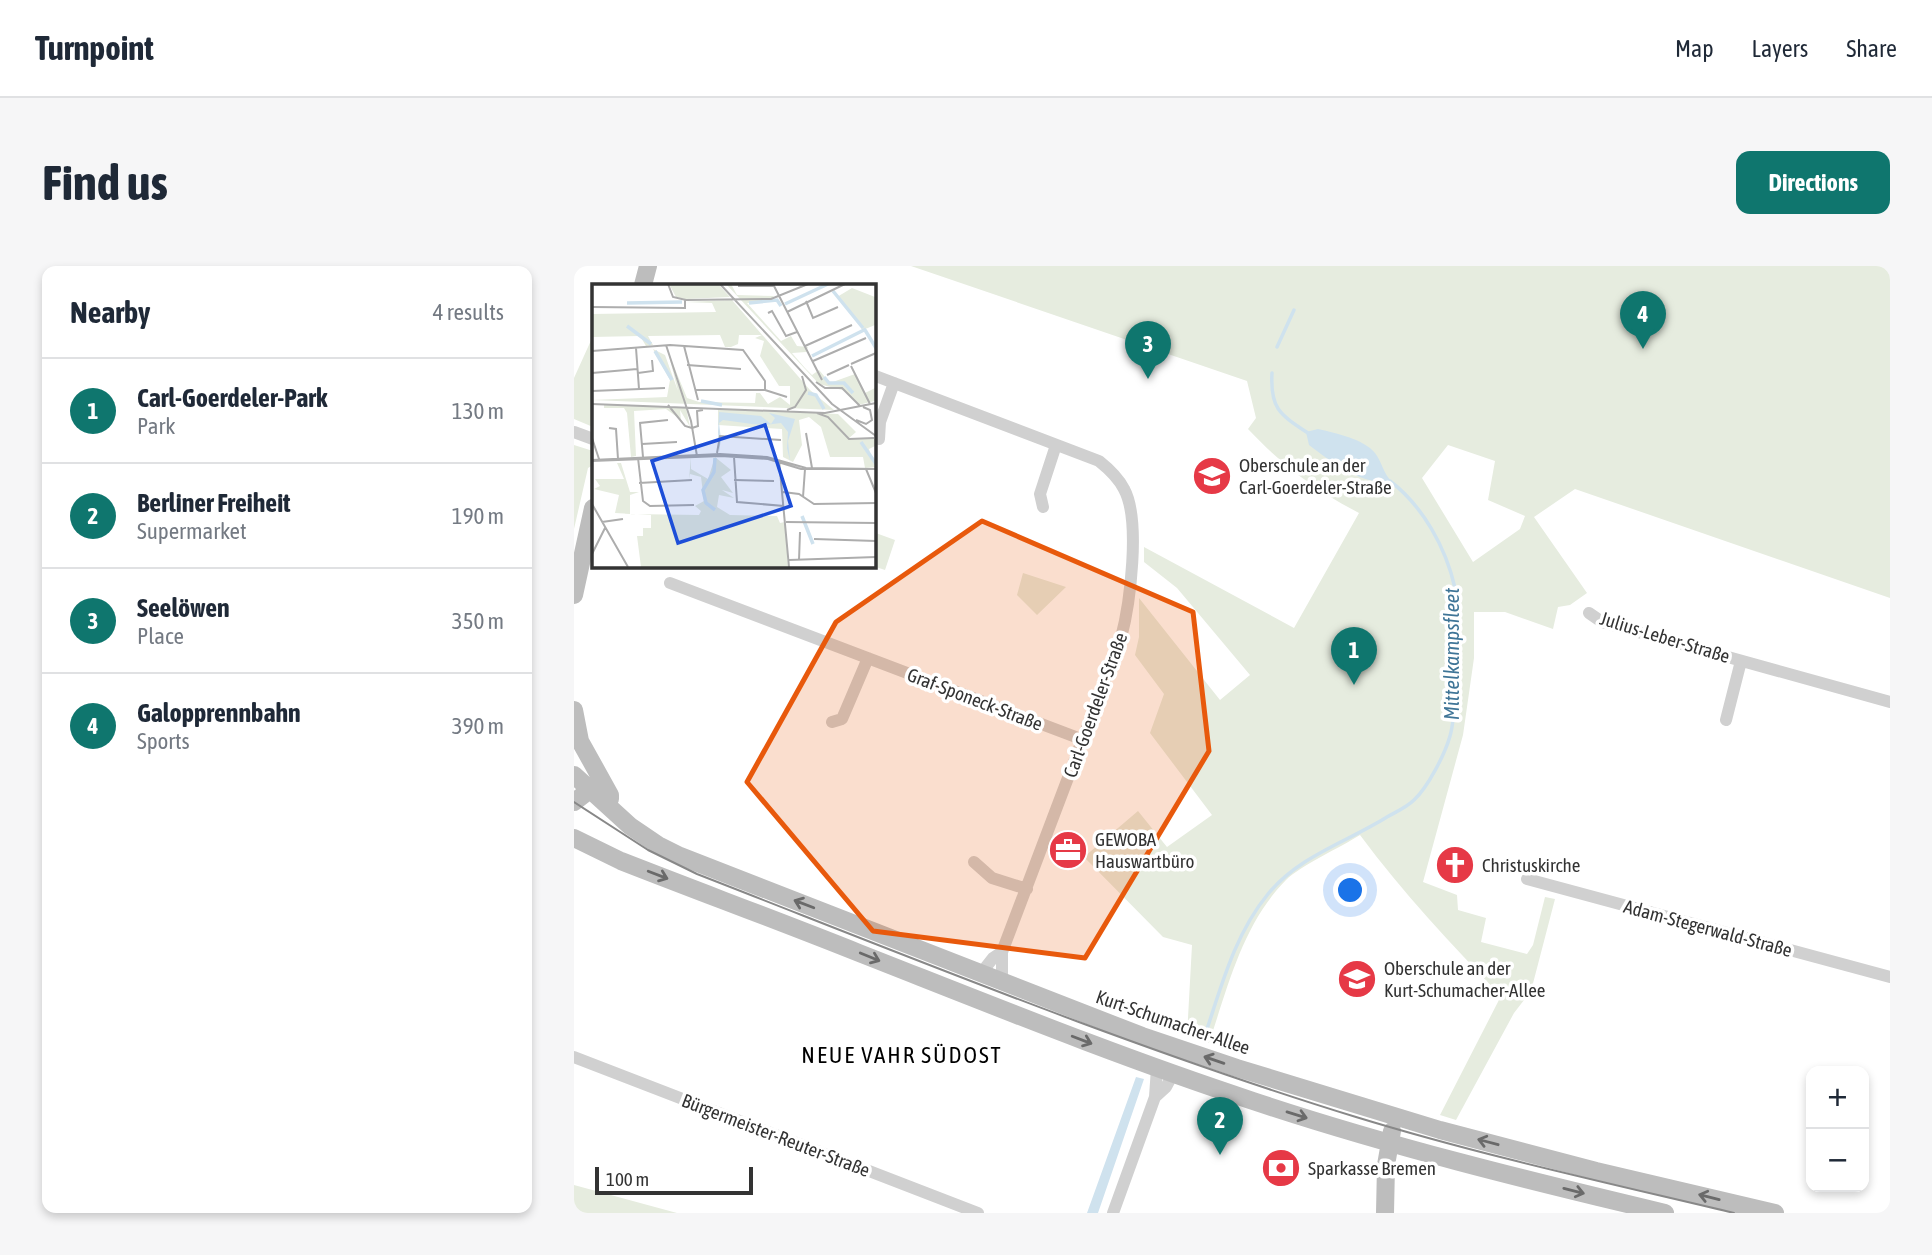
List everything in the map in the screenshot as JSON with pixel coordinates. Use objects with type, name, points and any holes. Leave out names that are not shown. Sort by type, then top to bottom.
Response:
[{"type":"street","points":[[643,284],[648,266]]},
{"type":"street","name":"Carl-Goerdeler-Straße","points":[[875,376],[1099,461],[1114,474],[1125,490],[1131,508],[1131,559],[1126,616],[1121,638],[1002,952],[1002,980]]},
{"type":"street","points":[[879,439],[880,422],[894,383]]},
{"type":"street","points":[[574,432],[592,439]]},
{"type":"street","points":[[1043,507],[1040,494],[1056,445]]},
{"type":"street","points":[[574,595],[592,513]]},
{"type":"street","name":"Graf-Sponeck-Straße","points":[[670,583],[1082,739]]},
{"type":"street","name":"Julius-Leber-Straße","points":[[1589,613],[1602,622],[1890,702]]},
{"type":"street","points":[[832,722],[842,719],[867,659]]},
{"type":"street","name":"Julius-Leber-Straße","points":[[1726,720],[1741,661]]},
{"type":"street","points":[[574,710],[580,741],[610,795],[609,806]]},
{"type":"street","points":[[574,759],[580,741]]},
{"type":"street","name":"Kurt-Schumacher-Allee","points":[[574,775],[636,830],[680,856],[1142,1036],[1396,1118],[1596,1171],[1775,1213]]},
{"type":"street","points":[[574,802],[592,789]]},
{"type":"street","points":[[574,838],[621,861],[1165,1071],[1254,1102],[1389,1143],[1665,1213]]},
{"type":"street","points":[[974,862],[992,878],[1027,889]]},
{"type":"street","name":"Adam-Stegerwald-Straße","points":[[1527,879],[1890,977]]},
{"type":"street","name":"Carl-Goerdeler-Straße","points":[[982,972],[993,958],[1002,952]]},
{"type":"street","name":"Bürgermeister-Reuter-Straße","points":[[574,1057],[978,1213]]},
{"type":"street","points":[[1112,1213],[1165,1071]]},
{"type":"street","points":[[1385,1213],[1386,1165],[1396,1118]]},
{"type":"highlighted area","points":[[982,521],[1193,612],[1209,751],[1085,958],[873,931],[747,782],[836,622]]},
{"type":"shaded area","points":[[911,266],[1890,266],[1890,598],[1575,489],[1534,517],[1587,593],[1570,605],[1558,607],[1553,629],[1505,612],[1474,612],[1474,658],[1463,735],[1423,882],[1457,895],[1458,910],[1486,918],[1481,942],[1527,954],[1533,945],[1545,897],[1555,899],[1531,991],[1514,1013],[1456,1120],[1440,1115],[1501,996],[1410,898],[1360,835],[1292,875],[1271,897],[1238,956],[1209,1043],[1187,1036],[1192,945],[1163,937],[1084,857],[1138,811],[1167,847],[1212,815],[1150,733],[1164,694],[1135,655],[1139,637],[1139,598],[1220,700],[1250,675],[1177,588],[1144,562],[1144,547],[1294,628],[1359,513],[1300,476],[1248,429],[1256,418],[1247,381]],"holes":[[[1448,445],[1495,461],[1488,500],[1525,516],[1520,529],[1473,562],[1422,478]]]},
{"type":"shaded area","points":[[592,338],[592,427],[574,419],[574,378]]},
{"type":"shaded area","points":[[574,445],[592,451],[592,466],[588,468],[574,529]]},
{"type":"shaded area","points":[[875,533],[895,540],[885,570],[875,567]]},
{"type":"shaded area","points":[[1023,573],[1066,587],[1037,615],[1017,595]]},
{"type":"shaded area","points":[[574,1185],[677,1213],[574,1213]]},
{"type":"water","points":[[1318,429],[1349,437],[1370,448],[1392,482],[1359,477],[1327,459],[1309,445],[1306,432]]},
{"type":"water","points":[[1136,1077],[1144,1079],[1098,1213],[1087,1213]]},
{"type":"waterway","name":"Mittelkampsfleet","points":[[1277,347],[1294,310]]},
{"type":"waterway","name":"Mittelkampsfleet","points":[[1272,373],[1273,394],[1278,409],[1308,433]]},
{"type":"waterway","name":"Mittelkampsfleet","points":[[1204,1038],[1237,944],[1268,894],[1294,869],[1411,803],[1430,779],[1448,743],[1454,716],[1458,635],[1455,588],[1446,558],[1432,529],[1413,503],[1390,481]]},
{"type":"tram line","points":[[574,802],[648,850],[697,874],[1024,1002],[1189,1062],[1403,1131],[1734,1213]]},
{"type":"place","name":"Galopprennbahn","points":[[1643,349]]},
{"type":"place","name":"Seelöwen","points":[[1148,379]]},
{"type":"place","name":"Oberschule an der Carl-Goerdeler-Straße","points":[[1212,476]]},
{"type":"place","name":"Carl-Goerdeler-Park","points":[[1354,685]]},
{"type":"place","name":"GEWOBA Hauswartbüro","points":[[1068,850]]},
{"type":"place","name":"Christuskirche","points":[[1455,865]]},
{"type":"place","name":"Oberschule an der Kurt-Schumacher-Allee","points":[[1357,979]]},
{"type":"place","name":"Berliner Freiheit","points":[[1220,1155]]},
{"type":"place","name":"Sparkasse Bremen","points":[[1281,1168]]},
{"type":"district","name":"NEUE VAHR SÜDOST","points":[[902,1055]]}]
